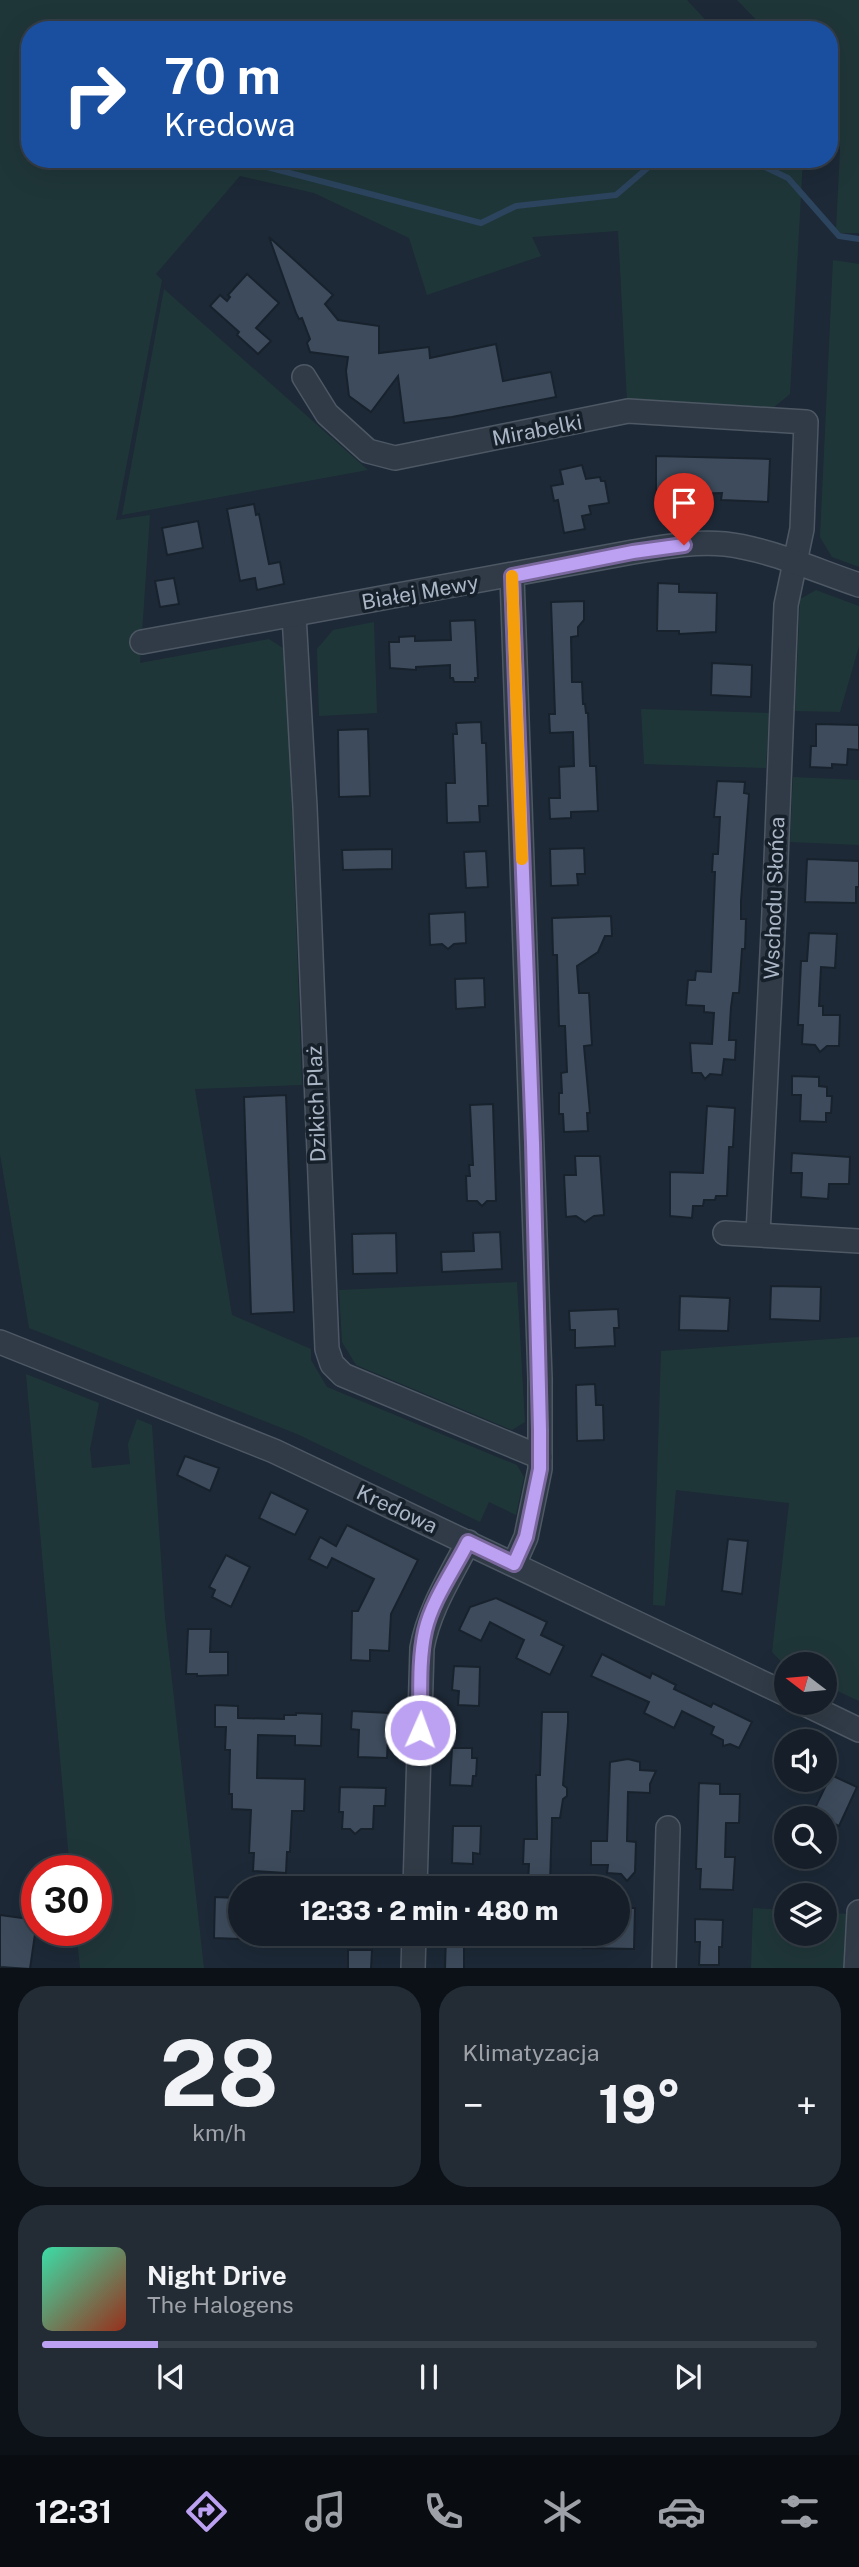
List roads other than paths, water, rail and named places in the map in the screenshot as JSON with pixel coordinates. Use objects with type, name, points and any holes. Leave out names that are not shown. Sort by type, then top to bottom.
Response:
[{"type":"street","name":"Mirabelki","points":[[304,377],[327,414],[368,451],[395,458],[628,411],[806,422]]},
{"type":"street","name":"Wschodu Słońca","points":[[758,1234],[786,605],[802,530],[806,422]]},
{"type":"street","name":"Białej Mewy","points":[[142,642],[633,552],[699,543],[727,544],[859,585]]},
{"type":"street","points":[[512,576],[537,1261],[540,1457],[526,1537],[514,1564]]},
{"type":"street","name":"Dzikich Plaż","points":[[294,614],[305,807],[327,1349],[332,1364],[343,1375],[540,1457]]},
{"type":"street","points":[[725,1233],[859,1241]]},
{"type":"street","name":"Kredowa","points":[[0,1342],[274,1451],[774,1688]]},
{"type":"street","points":[[415,1876],[422,1648],[425,1630],[433,1610],[468,1542]]},
{"type":"street","points":[[828,1715],[859,1730]]},
{"type":"street","points":[[664,1968],[668,1828]]},
{"type":"street","points":[[857,1963],[859,1912]]},
{"type":"street","points":[[414,1946],[414,1968]]},
{"type":"waterway","points":[[270,168],[481,223],[516,206],[616,195],[648,168]]},
{"type":"waterway","points":[[767,168],[788,178],[839,236],[859,239]]}]
